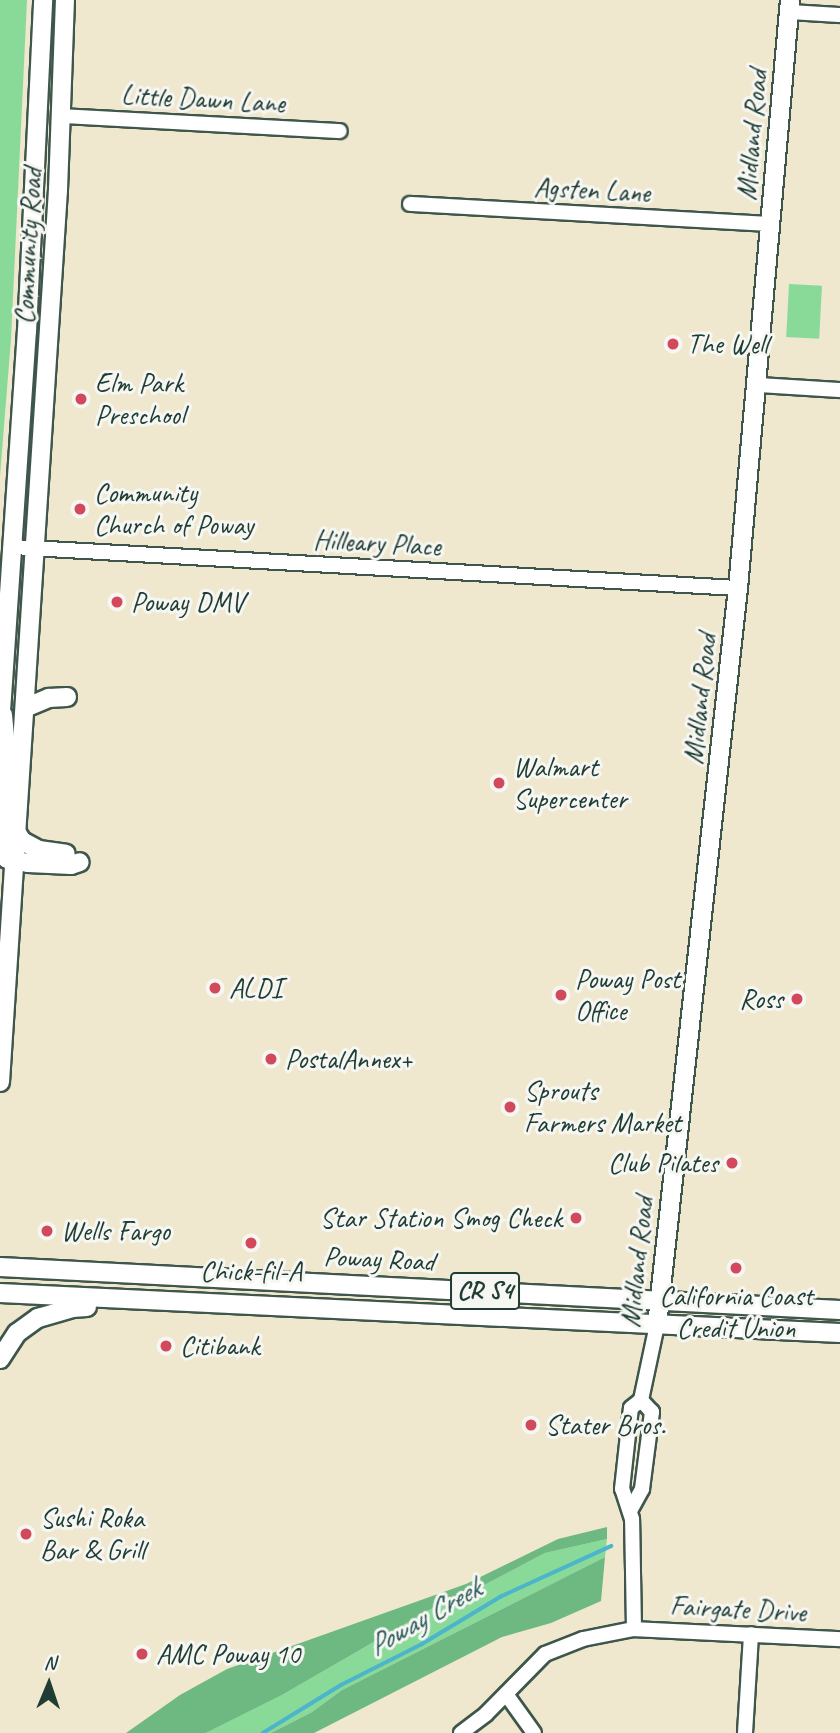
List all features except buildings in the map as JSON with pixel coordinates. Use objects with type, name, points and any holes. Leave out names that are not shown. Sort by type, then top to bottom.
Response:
[{"type":"main road","name":"Community Road","points":[[0,726],[13,547],[43,0]]},
{"type":"main road","name":"Community Road","points":[[0,1082],[58,190],[65,0]]},
{"type":"main road","name":"Midland Road","points":[[657,1325],[738,588],[790,6]]},
{"type":"main road","points":[[42,23],[51,51],[49,106],[52,115],[62,116]]},
{"type":"main road","points":[[38,116],[46,132],[45,188],[58,190]]},
{"type":"main road","points":[[25,708],[49,698],[67,697]]},
{"type":"main road","points":[[2,705],[7,759],[2,852],[7,859],[15,861],[71,865],[80,862],[67,854],[30,847],[17,833]]},
{"type":"main road","points":[[0,905],[0,938]]},
{"type":"main road","points":[[0,967],[6,990]]},
{"type":"main road","name":"Poway Road","points":[[0,1267],[840,1310]]},
{"type":"main road","points":[[175,1303],[225,1297],[293,1298],[307,1289],[308,1282]]},
{"type":"main road","points":[[304,1310],[312,1301],[327,1294],[399,1296],[430,1288]]},
{"type":"main road","name":"Poway Road","points":[[0,1293],[304,1310],[840,1333]]},
{"type":"main road","points":[[0,1359],[17,1333],[38,1318],[72,1308],[144,1302]]},
{"type":"main road","points":[[747,1329],[779,1320],[840,1322]]},
{"type":"street","points":[[790,6],[840,15]]},
{"type":"street","name":"Little Dawn Lane","points":[[62,116],[340,131]]},
{"type":"street","name":"Agsten Lane","points":[[410,204],[771,224]]},
{"type":"street","points":[[758,385],[840,390]]},
{"type":"street","name":"Hilleary Place","points":[[13,547],[738,588]]},
{"type":"street","name":"Midland Road","points":[[634,1629],[635,1564],[631,1509],[622,1489],[631,1408],[641,1400],[657,1325]]},
{"type":"street","name":"Midland Road","points":[[631,1509],[642,1489],[652,1412],[641,1400]]},
{"type":"street","name":"Fairgate Drive","points":[[461,1733],[506,1694],[545,1654],[583,1639],[634,1629],[840,1639]]},
{"type":"street","points":[[745,1733],[751,1634]]},
{"type":"street","points":[[506,1694],[534,1733]]},
{"type":"green space","points":[[0,0],[27,0],[11,339],[0,476]]},
{"type":"green space","points":[[789,284],[822,286],[819,339],[786,337]]},
{"type":"green space","points":[[607,1527],[607,1539],[545,1553],[467,1594],[429,1610],[282,1695],[206,1733],[126,1733],[180,1695],[227,1669],[466,1584],[558,1539]]},
{"type":"green space","points":[[607,1539],[605,1557],[342,1690],[312,1712],[271,1733],[206,1733],[282,1695],[429,1610],[467,1594],[545,1553]]},
{"type":"green space","points":[[605,1557],[601,1601],[551,1623],[502,1637],[314,1733],[271,1733],[312,1712],[342,1690]]},
{"type":"waterway","name":"Poway Creek","points":[[263,1733],[341,1685],[422,1644],[502,1596],[611,1546]]},
{"type":"place","name":"The Well","points":[[673,344]]},
{"type":"place","name":"Elm Park Preschool","points":[[81,399]]},
{"type":"place","name":"Community Church of Poway","points":[[80,509]]},
{"type":"place","name":"Poway DMV","points":[[117,602]]},
{"type":"place","name":"Walmart Supercenter","points":[[499,783]]},
{"type":"place","name":"ALDI","points":[[215,988]]},
{"type":"place","name":"Poway Post Office","points":[[561,995]]},
{"type":"place","name":"Ross","points":[[797,999]]},
{"type":"place","name":"PostalAnnex+","points":[[271,1059]]},
{"type":"place","name":"Sprouts Farmers Market","points":[[510,1107]]},
{"type":"place","name":"Club Pilates","points":[[732,1163]]},
{"type":"place","name":"Star Station Smog Check","points":[[576,1218]]},
{"type":"place","name":"Wells Fargo","points":[[47,1231]]},
{"type":"place","name":"Chick-fil-A","points":[[251,1243]]},
{"type":"place","name":"California Coast Credit Union","points":[[736,1268]]},
{"type":"place","name":"Citibank","points":[[166,1346]]},
{"type":"place","name":"Stater Bros.","points":[[531,1425]]},
{"type":"place","name":"Sushi Roka Bar & Grill","points":[[26,1534]]},
{"type":"place","name":"AMC Poway 10","points":[[142,1654]]}]
